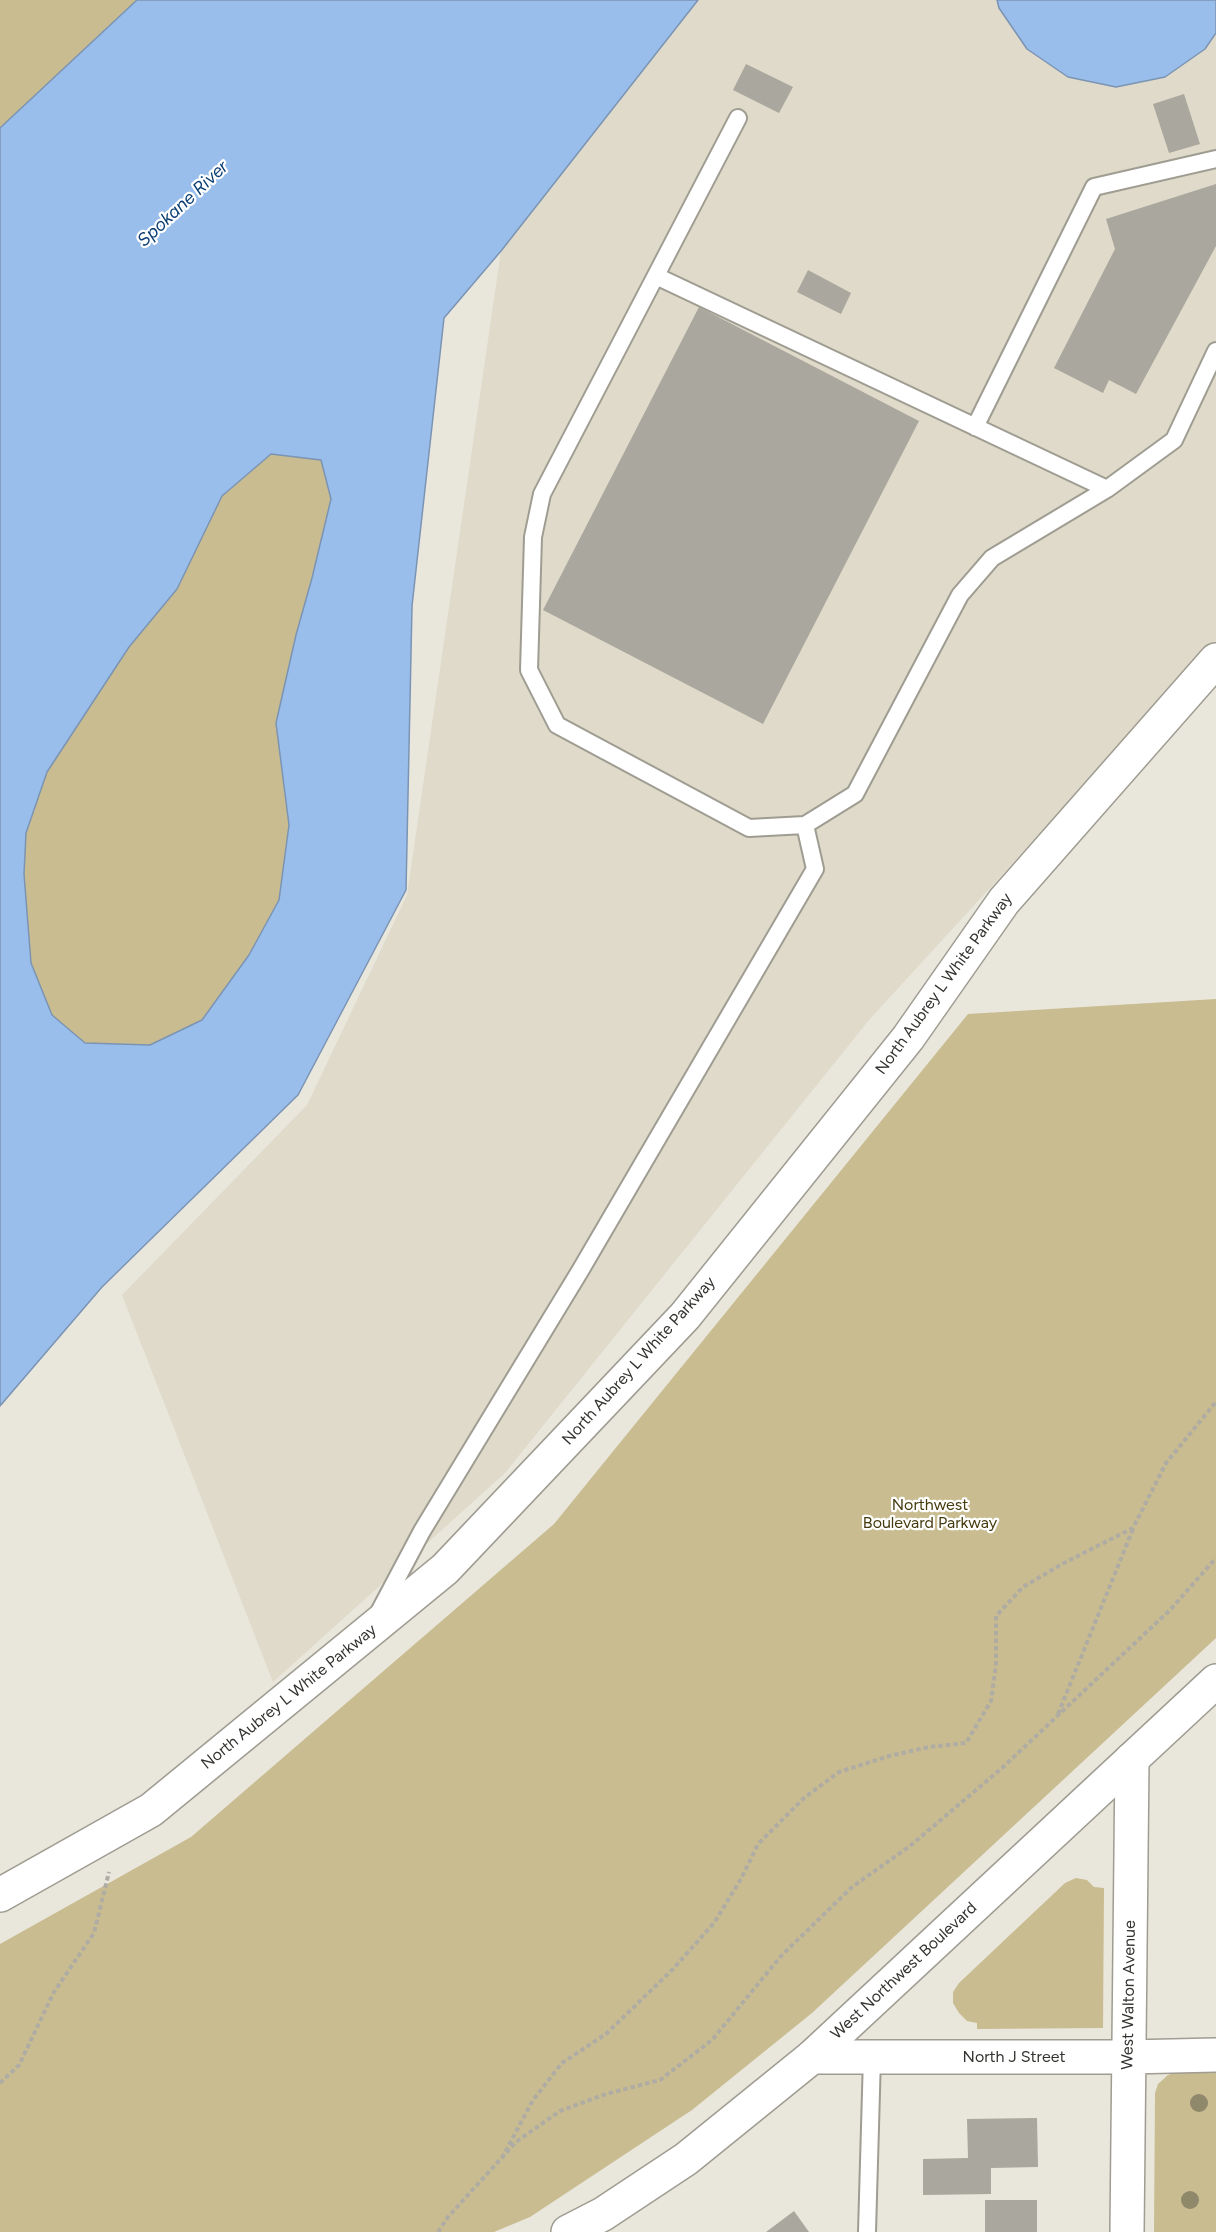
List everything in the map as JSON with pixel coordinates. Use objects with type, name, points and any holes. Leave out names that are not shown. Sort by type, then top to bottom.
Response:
[{"type":"street","name":"North Aubrey L White Parkway","points":[[0,1895],[151,1810],[445,1569],[685,1316],[908,1038],[1004,901],[1216,660]]},
{"type":"street","name":"West Northwest Boulevard","points":[[568,2232],[603,2214],[686,2159],[812,2057],[1216,1681]]},
{"type":"street","name":"West Walton Avenue","points":[[1127,2232],[1132,1759]]},
{"type":"street","name":"North J Street","points":[[812,2057],[1216,2055]]},
{"type":"lane","points":[[738,118],[542,494],[533,537],[529,670],[557,725],[749,828],[805,825],[855,794],[960,595],[992,558],[1107,489],[1174,440],[1216,351]]},
{"type":"lane","points":[[975,427],[1094,187],[1216,159]]},
{"type":"lane","points":[[656,276],[1107,489]]},
{"type":"lane","points":[[368,1633],[422,1531],[580,1271],[815,869],[805,825]]},
{"type":"lane","points":[[867,2232],[872,2057]]},
{"type":"path","points":[[1057,1717],[1133,1528],[1166,1463],[1216,1402]]},
{"type":"path","points":[[502,2158],[533,2100],[562,2063],[606,2034],[673,1969],[714,1923],[741,1879],[758,1844],[804,1798],[839,1772],[889,1756],[966,1743],[992,1701],[996,1664],[996,1616],[1023,1587],[1062,1564],[1133,1528]]},
{"type":"path","points":[[438,2232],[448,2217],[516,2142],[560,2111],[606,2094],[660,2080],[712,2040],[781,1956],[852,1887],[910,1846],[1002,1768],[1170,1610],[1216,1558]]},
{"type":"path","points":[[0,2083],[19,2065],[54,1992],[93,1933],[119,1828]]},
{"type":"shaded area","points":[[698,0],[1216,0],[1216,641],[869,1020],[505,1473],[273,1682],[122,1295],[307,1105],[407,895],[501,251]]},
{"type":"green space","points":[[0,0],[137,0],[0,128]]},
{"type":"green space","points":[[271,454],[321,460],[331,499],[276,723],[289,825],[279,900],[249,955],[202,1020],[150,1045],[85,1043],[52,1015],[31,963],[24,874],[26,834],[47,772],[129,647],[177,589],[222,496]]},
{"type":"green space","name":"Northwest Boulevard Parkway","points":[[1216,999],[1216,1638],[812,2013],[692,2110],[530,2217],[494,2232],[0,2232],[0,1944],[191,1837],[554,1524],[968,1014]]},
{"type":"green space","points":[[1076,1878],[1087,1880],[1094,1887],[1104,1888],[1103,2028],[977,2029],[977,2023],[967,2021],[959,2013],[953,2003],[953,1992],[959,1983],[1065,1883]]},
{"type":"green space","points":[[1216,2070],[1216,2232],[1154,2232],[1155,2093],[1158,2084],[1168,2075],[1180,2071]]},
{"type":"water","name":"Spokane River","points":[[137,0],[698,0],[501,251],[444,318],[412,606],[406,890],[298,1095],[102,1287],[0,1406],[0,128]],"holes":[[[271,454],[321,460],[331,499],[276,723],[289,825],[279,900],[249,955],[202,1020],[150,1045],[85,1043],[52,1015],[31,963],[24,874],[26,833],[47,772],[129,647],[177,589],[222,496]]]},
{"type":"water","points":[[997,0],[1216,0],[1216,33],[1205,49],[1165,77],[1116,87],[1068,77],[1027,49],[999,8]]},
{"type":"building","points":[[746,64],[793,87],[779,113],[733,90]]},
{"type":"building","points":[[1184,94],[1200,144],[1169,153],[1153,104]]},
{"type":"building","points":[[1216,184],[1216,246],[1136,394],[1109,380],[1103,393],[1054,368],[1115,249],[1106,219]]},
{"type":"building","points":[[808,270],[851,293],[841,314],[797,292]]},
{"type":"building","points":[[699,307],[919,421],[763,724],[543,610]]},
{"type":"building","points":[[1037,2118],[1038,2167],[991,2168],[991,2194],[923,2195],[923,2159],[968,2158],[967,2119]]},
{"type":"building","points":[[985,2200],[1037,2200],[1037,2232],[985,2232]]},
{"type":"building","points":[[794,2211],[809,2232],[766,2232]]}]
